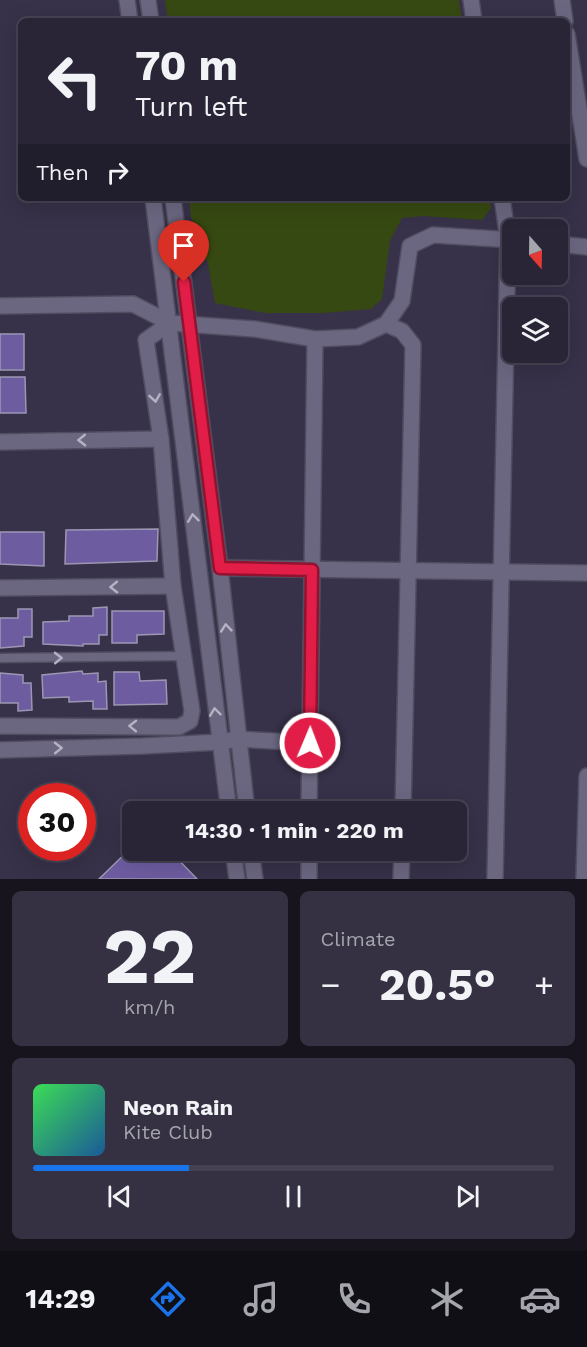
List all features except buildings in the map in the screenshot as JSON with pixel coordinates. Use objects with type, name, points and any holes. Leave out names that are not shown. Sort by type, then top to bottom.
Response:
[{"type":"street","points":[[127,0],[130,18]]},
{"type":"street","points":[[148,0],[151,18]]},
{"type":"street","points":[[471,0],[474,18]]},
{"type":"street","points":[[562,0],[565,18]]},
{"type":"street","points":[[570,53],[587,159]]},
{"type":"street","points":[[153,201],[228,801]]},
{"type":"street","points":[[173,201],[220,568],[246,801]]},
{"type":"street","points":[[503,201],[507,219]]},
{"type":"street","points":[[0,306],[133,304],[170,323],[254,329],[315,339],[358,337],[386,324],[402,301],[410,246],[433,235],[502,239]]},
{"type":"street","points":[[568,245],[587,247]]},
{"type":"street","points":[[495,879],[510,285]]},
{"type":"street","points":[[0,726],[179,727],[190,721],[192,711],[173,586],[161,439],[146,340],[170,323]]},
{"type":"street","points":[[386,324],[402,331],[413,345],[403,801]]},
{"type":"street","points":[[309,801],[315,339]]},
{"type":"street","points":[[0,441],[161,439]]},
{"type":"street","points":[[220,568],[587,573]]},
{"type":"street","points":[[0,588],[173,586]]},
{"type":"street","points":[[0,750],[143,746],[238,739],[310,743]]},
{"type":"street","points":[[584,879],[587,776]]},
{"type":"street","points":[[235,861],[237,879]]},
{"type":"street","points":[[253,861],[255,879]]},
{"type":"street","points":[[309,861],[309,879]]},
{"type":"street","points":[[401,879],[402,861]]},
{"type":"lane","points":[[0,658],[184,656]]},
{"type":"green space","points":[[165,0],[459,0],[462,18],[168,18]]},
{"type":"green space","points":[[189,201],[490,201],[491,208],[482,220],[424,216],[402,218],[390,241],[382,299],[371,309],[324,313],[265,313],[215,303],[208,264],[191,217]]},
{"type":"route","points":[[184,282],[220,568],[312,570],[310,743]]}]
